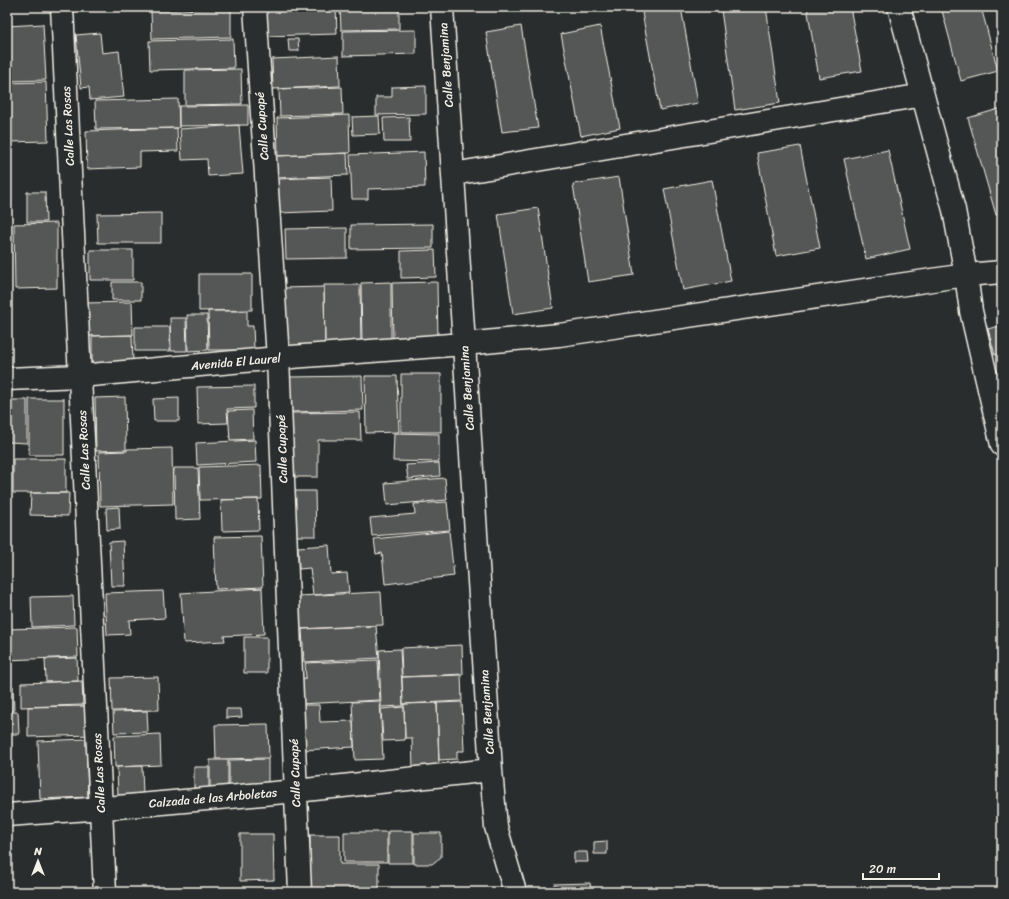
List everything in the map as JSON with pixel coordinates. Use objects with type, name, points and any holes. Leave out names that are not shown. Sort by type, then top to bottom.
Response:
[{"type":"street","name":"Calle Las Rosas","points":[[62,7],[105,892]]},
{"type":"street","name":"Calle Cupapé","points":[[254,7],[278,358],[300,892]]},
{"type":"street","name":"Calle Benjamina","points":[[442,7],[490,770],[496,827],[515,892]]},
{"type":"street","points":[[899,7],[954,210],[971,311],[1002,445]]},
{"type":"street","points":[[453,174],[923,95]]},
{"type":"street","name":"Avenida El Laurel","points":[[7,379],[80,376],[559,335],[966,275],[1002,272]]},
{"type":"street","name":"Calzada de las Arboletas","points":[[7,815],[296,791],[490,770]]},
{"type":"building","points":[[263,7],[336,7],[337,34],[264,36]]},
{"type":"building","points":[[340,7],[399,7],[399,29],[341,30]]},
{"type":"building","points":[[641,7],[681,7],[698,103],[660,110]]},
{"type":"building","points":[[740,7],[766,7],[780,103],[735,110],[721,10]]},
{"type":"building","points":[[807,7],[850,7],[862,71],[819,78]]},
{"type":"building","points":[[941,7],[981,7],[998,71],[961,81]]},
{"type":"building","points":[[231,8],[231,37],[152,39],[151,11]]},
{"type":"building","points":[[43,24],[46,80],[7,81],[7,26]]},
{"type":"building","points":[[521,26],[538,128],[502,132],[486,32]]},
{"type":"building","points":[[600,26],[620,128],[581,136],[561,34]]},
{"type":"building","points":[[416,30],[416,54],[343,56],[343,31]]},
{"type":"building","points":[[100,33],[102,53],[119,51],[124,97],[90,100],[89,87],[81,88],[76,35]]},
{"type":"building","points":[[233,39],[234,68],[150,70],[149,41]]},
{"type":"building","points":[[288,39],[298,39],[299,51],[289,51]]},
{"type":"building","points":[[339,56],[340,86],[273,89],[272,59]]},
{"type":"building","points":[[241,69],[242,104],[185,105],[185,70]]},
{"type":"building","points":[[46,82],[48,141],[7,142],[7,83]]},
{"type":"building","points":[[426,86],[426,114],[376,115],[376,97],[392,97],[392,87]]},
{"type":"building","points":[[342,87],[343,114],[280,116],[279,89]]},
{"type":"building","points":[[178,99],[179,128],[96,129],[95,101]]},
{"type":"building","points":[[248,105],[248,125],[179,126],[179,106]]},
{"type":"building","points":[[1002,108],[1002,214],[996,215],[968,118]]},
{"type":"building","points":[[349,115],[350,153],[278,156],[277,118]]},
{"type":"building","points":[[379,116],[380,134],[353,135],[352,117]]},
{"type":"building","points":[[409,117],[410,142],[384,142],[383,118]]},
{"type":"building","points":[[239,125],[243,174],[208,176],[207,159],[182,160],[180,129]]},
{"type":"building","points":[[177,128],[178,151],[140,152],[140,167],[87,169],[86,131]]},
{"type":"building","points":[[800,146],[820,248],[776,256],[757,153]]},
{"type":"building","points":[[888,150],[910,249],[866,259],[844,159]]},
{"type":"building","points":[[424,152],[425,187],[368,189],[368,199],[352,199],[350,155]]},
{"type":"building","points":[[347,153],[348,175],[275,178],[274,156]]},
{"type":"building","points":[[331,177],[332,211],[279,213],[277,179]]},
{"type":"building","points":[[619,177],[634,275],[588,282],[573,184]]},
{"type":"building","points":[[712,180],[731,281],[683,290],[664,189]]},
{"type":"building","points":[[27,192],[45,192],[46,222],[27,222]]},
{"type":"building","points":[[538,208],[553,308],[513,314],[498,214]]},
{"type":"building","points":[[161,213],[161,243],[98,243],[97,214]]},
{"type":"building","points":[[57,223],[57,288],[15,289],[14,224]]},
{"type":"building","points":[[433,224],[433,248],[351,249],[351,225]]},
{"type":"building","points":[[347,228],[347,258],[286,259],[285,229]]},
{"type":"building","points":[[90,250],[133,250],[133,280],[90,280]]},
{"type":"building","points":[[435,250],[436,277],[401,278],[401,251]]},
{"type":"building","points":[[199,274],[252,274],[252,310],[199,311]]},
{"type":"building","points":[[112,282],[141,282],[141,300],[112,300]]},
{"type":"building","points":[[391,282],[391,344],[362,345],[361,283]]},
{"type":"building","points":[[437,282],[438,343],[393,343],[392,283]]},
{"type":"building","points":[[324,285],[360,285],[361,346],[325,346]]},
{"type":"building","points":[[324,287],[325,347],[282,348],[281,288]]},
{"type":"building","points":[[132,302],[133,335],[85,336],[85,303]]},
{"type":"building","points":[[208,311],[247,311],[247,326],[253,326],[254,350],[209,350]]},
{"type":"building","points":[[187,315],[207,315],[208,350],[188,351]]},
{"type":"building","points":[[170,318],[186,318],[187,351],[171,351]]},
{"type":"building","points":[[1002,325],[1002,353],[995,355],[988,329]]},
{"type":"building","points":[[135,327],[170,327],[170,351],[135,351]]},
{"type":"building","points":[[132,335],[133,362],[92,363],[92,336]]},
{"type":"building","points":[[1002,370],[1002,392],[997,371]]},
{"type":"building","points":[[401,374],[441,374],[441,432],[401,432]]},
{"type":"building","points":[[362,376],[363,410],[290,412],[289,377]]},
{"type":"building","points":[[365,376],[397,376],[399,432],[366,433]]},
{"type":"building","points":[[254,386],[254,408],[227,409],[228,423],[198,424],[197,387]]},
{"type":"building","points":[[125,397],[126,450],[96,451],[95,398]]},
{"type":"building","points":[[179,398],[179,421],[154,421],[153,399]]},
{"type":"building","points":[[29,399],[64,399],[64,455],[29,455]]},
{"type":"building","points":[[9,400],[27,400],[27,443],[9,442]]},
{"type":"building","points":[[252,410],[253,439],[230,440],[228,411]]},
{"type":"building","points":[[360,412],[361,440],[318,440],[318,477],[290,477],[289,413]]},
{"type":"building","points":[[394,433],[439,434],[439,462],[393,461]]},
{"type":"building","points":[[255,440],[256,462],[197,465],[196,443]]},
{"type":"building","points":[[172,448],[173,504],[100,506],[99,452],[127,451],[127,449]]},
{"type":"building","points":[[13,459],[66,459],[66,493],[13,493]]},
{"type":"building","points":[[439,463],[440,476],[408,479],[406,465]]},
{"type":"building","points":[[261,465],[262,499],[200,500],[199,467]]},
{"type":"building","points":[[174,468],[198,468],[200,519],[175,520]]},
{"type":"building","points":[[445,478],[447,500],[387,505],[385,483]]},
{"type":"building","points":[[294,491],[315,491],[316,536],[295,536]]},
{"type":"building","points":[[31,493],[69,493],[68,516],[30,515]]},
{"type":"building","points":[[258,499],[259,530],[222,531],[221,500]]},
{"type":"building","points":[[447,502],[450,530],[372,536],[370,518],[415,514],[414,504]]},
{"type":"building","points":[[119,507],[120,529],[107,530],[106,508]]},
{"type":"building","points":[[449,531],[454,576],[385,584],[382,553],[376,554],[374,539]]},
{"type":"building","points":[[261,536],[263,587],[216,589],[214,537]]},
{"type":"building","points":[[123,541],[125,586],[111,586],[109,542]]},
{"type":"building","points":[[329,545],[331,574],[347,573],[349,592],[313,595],[310,568],[299,569],[298,547]]},
{"type":"building","points":[[262,588],[264,634],[224,636],[225,641],[184,643],[181,593]]},
{"type":"building","points":[[163,591],[165,618],[129,620],[130,634],[107,635],[105,593]]},
{"type":"building","points":[[381,592],[383,625],[300,629],[298,596]]},
{"type":"building","points":[[73,596],[74,625],[32,627],[31,597]]},
{"type":"building","points":[[376,626],[379,658],[304,662],[302,629]]},
{"type":"building","points":[[77,627],[78,657],[7,660],[7,629]]},
{"type":"building","points":[[244,637],[267,637],[267,673],[244,673]]},
{"type":"building","points":[[462,645],[463,674],[402,677],[401,648]]},
{"type":"building","points":[[400,649],[403,706],[381,707],[379,650]]},
{"type":"building","points":[[77,658],[78,681],[46,682],[45,659]]},
{"type":"building","points":[[378,660],[380,700],[299,704],[298,679],[306,678],[305,663]]},
{"type":"building","points":[[461,675],[462,701],[403,704],[402,677]]},
{"type":"building","points":[[158,677],[159,710],[112,711],[111,678]]},
{"type":"building","points":[[82,681],[83,705],[21,707],[21,683]]},
{"type":"building","points":[[13,686],[14,711],[7,711],[7,687]]},
{"type":"building","points":[[380,701],[383,759],[355,760],[352,702]]},
{"type":"building","points":[[462,702],[464,751],[457,751],[457,759],[439,760],[437,703]]},
{"type":"building","points":[[437,703],[439,767],[413,768],[412,738],[405,738],[404,704]]},
{"type":"building","points":[[302,705],[319,705],[320,722],[353,721],[354,747],[303,750]]},
{"type":"building","points":[[90,706],[91,735],[28,737],[28,707]]},
{"type":"building","points":[[404,707],[405,740],[383,741],[381,709]]},
{"type":"building","points":[[226,709],[241,709],[242,717],[226,718]]},
{"type":"building","points":[[147,711],[148,732],[114,733],[113,712]]},
{"type":"building","points":[[7,712],[18,712],[19,734],[7,734]]},
{"type":"building","points":[[268,724],[269,758],[216,759],[215,725]]},
{"type":"building","points":[[160,734],[161,765],[115,767],[114,736]]},
{"type":"building","points":[[86,739],[88,797],[40,799],[38,741]]},
{"type":"building","points":[[268,759],[268,789],[229,789],[229,760]]},
{"type":"building","points":[[210,760],[228,760],[228,793],[210,793]]},
{"type":"building","points":[[142,766],[143,796],[118,797],[117,767]]},
{"type":"building","points":[[194,767],[209,767],[209,788],[194,788]]},
{"type":"building","points":[[388,831],[413,831],[413,863],[388,863]]},
{"type":"building","points":[[344,832],[387,832],[387,862],[344,862]]},
{"type":"building","points":[[414,833],[441,833],[441,857],[432,864],[414,864]]},
{"type":"building","points":[[240,834],[273,834],[274,880],[240,881]]},
{"type":"building","points":[[310,835],[340,835],[340,864],[379,864],[379,892],[310,892]]},
{"type":"building","points":[[607,841],[607,854],[594,854],[594,842]]},
{"type":"building","points":[[574,852],[587,852],[588,862],[574,862]]},
{"type":"building","points":[[590,883],[591,892],[554,892],[554,884]]}]
